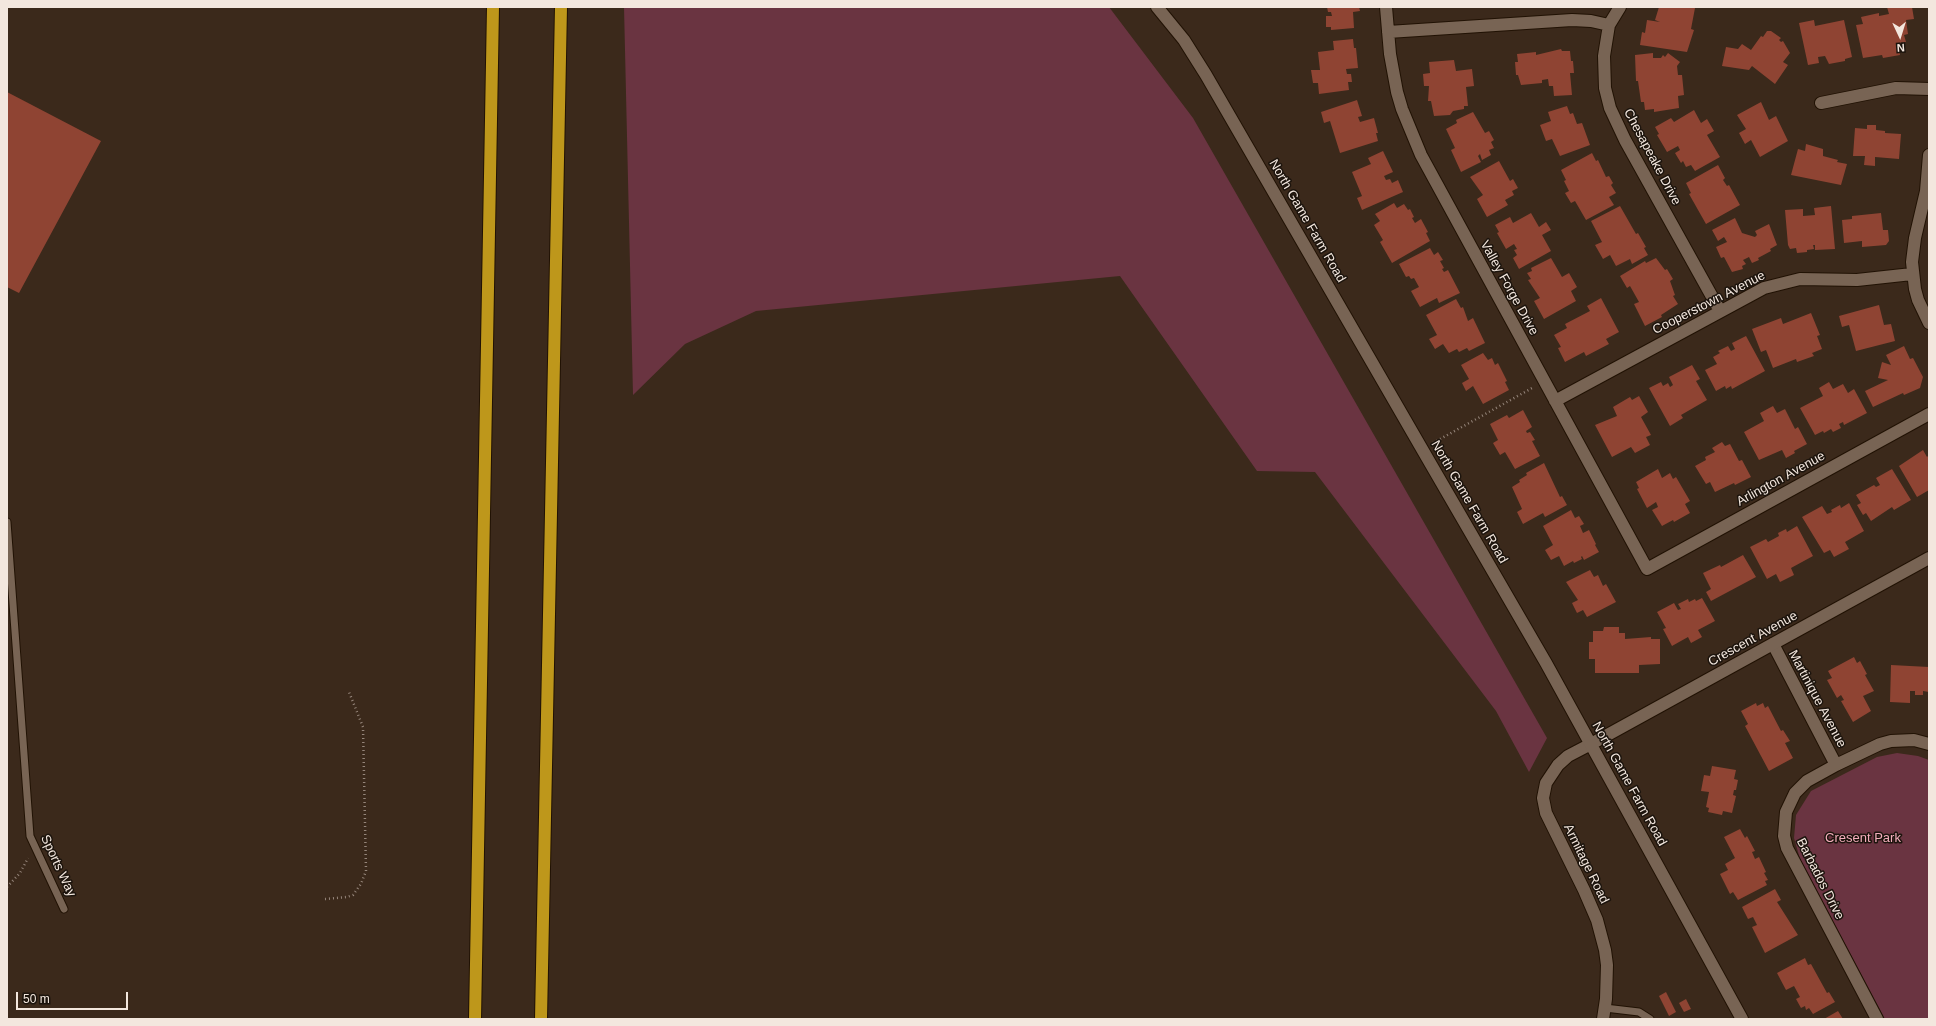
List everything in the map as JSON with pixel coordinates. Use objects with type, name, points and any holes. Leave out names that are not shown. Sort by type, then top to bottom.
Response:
[{"type":"highway","points":[[475,1019],[493,7]]},
{"type":"highway","points":[[542,1019],[561,7]]},
{"type":"street","name":"North Game Farm Road","points":[[1157,7],[1184,40],[1206,75],[1591,744],[1742,1019]]},
{"type":"street","name":"Valley Forge Drive","points":[[1386,7],[1392,72],[1398,98],[1421,155],[1647,569]]},
{"type":"street","name":"Chesapeake Drive","points":[[1620,7],[1609,25],[1604,56],[1605,88],[1610,108],[1625,140],[1720,311]]},
{"type":"street","points":[[1388,32],[1572,20],[1591,21],[1609,25]]},
{"type":"street","points":[[1821,103],[1896,88],[1929,89]]},
{"type":"street","points":[[1929,155],[1928,182],[1912,250],[1912,274],[1918,300],[1929,323]]},
{"type":"street","name":"Cooperstown Avenue","points":[[1555,401],[1764,288],[1787,281],[1812,279],[1856,280],[1912,274]]},
{"type":"street","name":"Arlington Avenue","points":[[1647,569],[1929,414]]},
{"type":"street","name":"Crescent Avenue","points":[[1591,744],[1929,558]]},
{"type":"street","name":"Martinique Avenue","points":[[1773,644],[1836,765],[1880,744],[1891,741],[1914,740],[1929,744]]},
{"type":"street","name":"Armitage Road","points":[[1591,744],[1568,756],[1558,765],[1546,783],[1543,798],[1548,818],[1598,920],[1607,965],[1604,1014]]},
{"type":"street","name":"Barbados Drive","points":[[1836,765],[1801,786],[1795,793],[1781,813],[1784,836],[1787,848],[1877,1019]]},
{"type":"lane","name":"Sports Way","points":[[7,522],[30,836],[64,909]]},
{"type":"lane","points":[[1604,1014],[1639,1012],[1650,1019]]},
{"type":"path","points":[[1422,449],[1544,381]]},
{"type":"path","points":[[325,899],[353,895],[361,884],[366,871],[364,727],[349,692]]},
{"type":"path","points":[[7,887],[20,873],[27,861],[30,836]]},
{"type":"green space","points":[[624,7],[1109,7],[1193,118],[1547,738],[1529,772],[1496,711],[1315,472],[1257,471],[1120,276],[756,311],[685,344],[633,395]]},
{"type":"green space","name":"Cresent Park","points":[[1897,753],[1918,756],[1929,760],[1929,1019],[1885,1019],[1800,859],[1794,838],[1796,815],[1811,791],[1877,757]]},
{"type":"building","points":[[1327,7],[1359,7],[1360,11],[1353,12],[1354,28],[1331,30],[1331,27],[1326,27],[1326,16],[1332,16],[1331,12],[1328,12]]},
{"type":"building","points":[[1659,7],[1695,8],[1691,29],[1694,30],[1687,52],[1640,45],[1642,32],[1645,33],[1647,20],[1660,22],[1655,20]]},
{"type":"building","points":[[1887,7],[1912,7],[1914,19],[1906,20],[1908,34],[1904,35],[1906,42],[1898,43],[1900,55],[1883,58],[1882,55],[1863,58],[1856,25],[1863,24],[1861,17],[1879,13],[1879,16],[1889,14]]},
{"type":"building","points":[[1814,20],[1815,26],[1844,20],[1852,57],[1845,59],[1845,61],[1829,64],[1825,56],[1818,57],[1819,63],[1808,65],[1799,23]]},
{"type":"building","points":[[1767,31],[1771,31],[1781,38],[1779,40],[1781,42],[1783,41],[1790,53],[1783,62],[1788,65],[1775,84],[1752,66],[1749,70],[1722,66],[1726,47],[1738,49],[1742,44],[1751,50],[1761,36],[1763,37]]},
{"type":"building","points":[[1353,39],[1354,48],[1356,48],[1358,68],[1346,69],[1347,74],[1351,74],[1352,82],[1348,82],[1349,90],[1319,94],[1318,83],[1313,83],[1311,70],[1320,70],[1318,52],[1334,50],[1333,41]]},
{"type":"building","points":[[1561,49],[1562,51],[1570,51],[1571,61],[1573,61],[1574,73],[1570,73],[1572,95],[1554,96],[1553,86],[1549,86],[1548,79],[1542,80],[1542,83],[1521,85],[1518,75],[1516,75],[1515,62],[1518,62],[1517,54],[1536,52],[1536,55]]},
{"type":"building","points":[[1653,53],[1653,58],[1661,58],[1663,55],[1665,57],[1668,53],[1680,62],[1677,66],[1678,75],[1682,75],[1684,95],[1678,96],[1679,108],[1654,112],[1654,109],[1645,110],[1644,102],[1641,102],[1638,81],[1636,81],[1635,55]]},
{"type":"building","points":[[1454,60],[1456,71],[1472,69],[1474,86],[1466,87],[1468,106],[1464,106],[1464,109],[1453,111],[1450,115],[1434,116],[1431,101],[1428,101],[1429,86],[1424,86],[1423,74],[1430,73],[1429,62]]},
{"type":"building","points":[[7,92],[101,141],[19,293],[7,287]]},
{"type":"building","points":[[1357,100],[1362,116],[1358,117],[1360,122],[1374,118],[1378,133],[1376,133],[1378,141],[1340,153],[1330,121],[1324,123],[1321,112]]},
{"type":"building","points":[[1761,102],[1769,120],[1776,116],[1788,141],[1760,157],[1751,140],[1745,144],[1739,133],[1746,129],[1737,115]]},
{"type":"building","points":[[1567,106],[1570,114],[1573,113],[1577,124],[1582,123],[1590,145],[1560,156],[1552,139],[1546,141],[1540,125],[1551,121],[1548,112]]},
{"type":"building","points":[[1694,110],[1701,123],[1707,119],[1714,131],[1707,135],[1720,157],[1695,171],[1691,165],[1686,167],[1683,161],[1681,163],[1675,153],[1680,150],[1678,146],[1667,152],[1657,135],[1659,134],[1655,127],[1671,118],[1674,122]]},
{"type":"building","points":[[1473,112],[1485,133],[1489,131],[1494,140],[1491,142],[1494,148],[1489,150],[1491,155],[1482,160],[1480,154],[1478,156],[1481,162],[1461,172],[1451,150],[1455,148],[1446,129],[1457,123],[1456,120]]},
{"type":"building","points":[[1867,125],[1876,125],[1876,130],[1885,131],[1885,133],[1901,134],[1899,159],[1875,157],[1875,166],[1864,165],[1865,156],[1853,156],[1855,128],[1867,129]]},
{"type":"building","points":[[1806,144],[1823,149],[1823,156],[1838,160],[1837,162],[1847,164],[1841,185],[1791,175],[1798,149],[1805,151]]},
{"type":"building","points":[[1383,151],[1393,172],[1384,176],[1386,180],[1390,179],[1392,183],[1398,180],[1403,192],[1362,210],[1357,198],[1362,196],[1352,172],[1371,164],[1368,158]]},
{"type":"building","points":[[1592,153],[1596,161],[1598,160],[1606,177],[1609,176],[1613,183],[1611,185],[1616,193],[1609,197],[1614,205],[1586,220],[1575,201],[1571,203],[1565,193],[1569,191],[1561,170]]},
{"type":"building","points":[[1499,161],[1510,181],[1513,179],[1518,188],[1512,191],[1514,195],[1505,200],[1508,205],[1487,217],[1477,199],[1483,195],[1470,177]]},
{"type":"building","points":[[1718,165],[1725,178],[1723,180],[1727,186],[1729,185],[1740,205],[1706,224],[1689,194],[1691,193],[1686,183]]},
{"type":"building","points":[[1394,203],[1397,208],[1404,204],[1408,210],[1410,209],[1415,223],[1421,219],[1428,232],[1426,233],[1430,241],[1392,263],[1380,242],[1383,240],[1374,225],[1380,221],[1375,214]]},
{"type":"building","points":[[1620,206],[1636,234],[1638,233],[1646,247],[1644,248],[1648,255],[1632,264],[1630,259],[1616,266],[1610,255],[1603,259],[1595,245],[1602,242],[1591,221]]},
{"type":"building","points":[[1831,206],[1835,249],[1815,250],[1815,245],[1813,245],[1814,249],[1807,250],[1807,252],[1797,253],[1796,248],[1790,249],[1788,245],[1785,210],[1803,209],[1803,216],[1815,215],[1814,208]]},
{"type":"building","points":[[1531,213],[1539,227],[1546,222],[1551,230],[1542,235],[1551,251],[1519,269],[1513,258],[1517,255],[1514,250],[1517,249],[1514,244],[1506,249],[1497,233],[1499,232],[1495,225],[1510,217],[1513,223]]},
{"type":"building","points":[[1881,213],[1883,230],[1888,230],[1889,241],[1886,245],[1862,247],[1862,241],[1844,243],[1842,220],[1852,219],[1852,216]]},
{"type":"building","points":[[1735,218],[1742,233],[1755,237],[1757,235],[1755,231],[1769,224],[1777,245],[1770,249],[1771,251],[1758,258],[1759,260],[1752,263],[1749,257],[1743,260],[1746,264],[1742,266],[1743,269],[1732,272],[1724,257],[1721,258],[1716,247],[1727,242],[1724,237],[1718,241],[1712,230]]},
{"type":"building","points":[[1430,248],[1434,255],[1438,252],[1443,260],[1440,261],[1444,268],[1442,269],[1444,272],[1448,270],[1460,293],[1439,303],[1437,298],[1420,307],[1411,291],[1419,287],[1414,278],[1411,279],[1409,276],[1406,277],[1399,264]]},
{"type":"building","points":[[1551,258],[1562,277],[1569,273],[1577,287],[1571,291],[1576,301],[1544,319],[1534,301],[1540,298],[1528,280],[1531,279],[1527,273],[1532,271],[1531,268]]},
{"type":"building","points":[[1656,258],[1665,270],[1667,269],[1673,279],[1670,281],[1675,295],[1673,296],[1678,304],[1661,315],[1662,317],[1645,326],[1634,304],[1639,302],[1630,286],[1627,288],[1620,276],[1645,261],[1646,263]]},
{"type":"building","points":[[1601,298],[1619,332],[1606,339],[1609,344],[1586,356],[1584,352],[1565,362],[1558,348],[1561,347],[1554,335],[1567,328],[1565,324],[1590,311],[1587,306]]},
{"type":"building","points":[[1456,299],[1461,308],[1463,307],[1468,321],[1473,318],[1485,343],[1469,351],[1467,348],[1459,352],[1457,349],[1449,353],[1443,344],[1435,349],[1429,339],[1437,335],[1426,315]]},
{"type":"building","points":[[1879,305],[1884,325],[1891,324],[1895,341],[1856,351],[1849,325],[1842,327],[1839,316]]},
{"type":"building","points":[[1811,313],[1820,335],[1817,336],[1822,349],[1812,353],[1814,356],[1797,362],[1796,359],[1773,368],[1766,350],[1761,352],[1752,329],[1781,318],[1783,324]]},
{"type":"building","points":[[1746,336],[1765,371],[1732,389],[1731,386],[1726,389],[1725,386],[1716,391],[1705,370],[1717,364],[1713,357],[1720,353],[1718,351],[1728,346],[1731,351],[1735,349],[1732,343]]},
{"type":"building","points":[[1904,346],[1910,359],[1913,358],[1923,377],[1920,388],[1904,395],[1903,393],[1873,407],[1865,391],[1888,380],[1878,378],[1882,362],[1891,365],[1886,355]]},
{"type":"building","points":[[1483,353],[1488,360],[1492,358],[1495,365],[1498,363],[1507,381],[1505,382],[1509,390],[1483,404],[1473,386],[1466,391],[1462,383],[1469,379],[1461,365]]},
{"type":"building","points":[[1692,365],[1700,379],[1696,381],[1707,400],[1681,415],[1683,418],[1670,426],[1649,388],[1661,382],[1663,386],[1668,383],[1670,387],[1673,385],[1669,377]]},
{"type":"building","points":[[1829,382],[1833,389],[1843,384],[1848,393],[1854,389],[1867,413],[1844,425],[1843,422],[1839,424],[1841,428],[1833,432],[1831,429],[1824,433],[1823,431],[1815,435],[1800,408],[1823,396],[1819,388]]},
{"type":"building","points":[[1639,396],[1648,412],[1641,417],[1651,435],[1646,437],[1650,445],[1635,453],[1631,447],[1612,457],[1595,425],[1617,416],[1613,407],[1630,397],[1632,400]]},
{"type":"building","points":[[1773,406],[1777,413],[1785,409],[1795,429],[1798,427],[1807,444],[1794,451],[1795,453],[1786,458],[1782,450],[1759,460],[1744,432],[1764,421],[1760,413]]},
{"type":"building","points":[[1523,410],[1532,427],[1526,431],[1527,433],[1530,432],[1535,440],[1532,441],[1540,456],[1515,469],[1505,452],[1500,455],[1493,443],[1498,440],[1490,424],[1507,415],[1509,418]]},
{"type":"building","points":[[1722,442],[1725,446],[1730,444],[1739,461],[1742,460],[1751,477],[1735,485],[1734,483],[1715,492],[1710,482],[1706,484],[1695,466],[1706,460],[1705,457],[1715,452],[1712,448]]},
{"type":"building","points":[[1923,450],[1927,457],[1929,455],[1929,490],[1917,497],[1899,466]]},
{"type":"building","points":[[1544,463],[1560,497],[1562,496],[1567,505],[1545,517],[1543,513],[1523,524],[1517,512],[1522,509],[1512,487],[1527,475],[1526,473]]},
{"type":"building","points":[[1658,469],[1662,478],[1670,473],[1673,479],[1676,477],[1690,501],[1685,504],[1690,513],[1674,522],[1673,520],[1662,526],[1652,510],[1658,507],[1656,502],[1647,508],[1637,489],[1639,488],[1636,482]]},
{"type":"building","points":[[1892,469],[1911,500],[1894,510],[1892,507],[1871,521],[1866,513],[1863,515],[1857,505],[1861,503],[1856,495],[1874,485],[1876,487],[1880,485],[1876,478]]},
{"type":"building","points":[[1849,503],[1864,531],[1845,542],[1849,549],[1834,557],[1830,550],[1824,553],[1802,517],[1822,506],[1827,514],[1832,512],[1831,510],[1840,505],[1841,508]]},
{"type":"building","points":[[1571,510],[1575,518],[1579,516],[1584,524],[1580,526],[1583,533],[1589,530],[1599,552],[1584,560],[1582,556],[1582,559],[1574,563],[1573,561],[1564,566],[1559,556],[1551,560],[1545,550],[1553,545],[1543,526]]},
{"type":"building","points":[[1797,526],[1813,556],[1791,568],[1794,575],[1780,582],[1776,574],[1767,579],[1750,547],[1766,539],[1768,542],[1779,536],[1778,533],[1786,529],[1787,532]]},
{"type":"building","points":[[1743,555],[1756,577],[1711,601],[1706,592],[1711,589],[1703,573],[1720,565],[1721,567]]},
{"type":"building","points":[[1590,570],[1594,577],[1598,575],[1603,586],[1606,584],[1616,602],[1587,617],[1583,610],[1577,613],[1572,603],[1578,600],[1566,582]]},
{"type":"building","points":[[1702,598],[1715,621],[1698,630],[1702,637],[1691,643],[1688,637],[1672,646],[1663,629],[1666,628],[1657,612],[1674,603],[1678,610],[1681,609],[1678,604],[1688,599],[1689,602]]},
{"type":"building","points":[[1604,627],[1619,627],[1619,633],[1625,633],[1625,639],[1651,637],[1651,639],[1660,639],[1660,664],[1639,665],[1639,673],[1595,673],[1595,659],[1589,659],[1589,642],[1593,642],[1593,631],[1603,631]]},
{"type":"building","points":[[1854,657],[1857,663],[1860,661],[1867,674],[1865,675],[1874,691],[1863,696],[1871,711],[1853,722],[1841,701],[1844,700],[1841,695],[1837,698],[1827,680],[1832,678],[1828,671]]},
{"type":"building","points":[[1891,665],[1929,667],[1929,692],[1923,691],[1923,695],[1915,695],[1915,691],[1910,691],[1910,703],[1890,702]]},
{"type":"building","points":[[1756,703],[1757,706],[1763,703],[1765,708],[1768,706],[1781,731],[1783,730],[1790,741],[1785,743],[1793,758],[1769,771],[1745,726],[1748,724],[1741,711]]},
{"type":"building","points":[[1712,766],[1736,770],[1734,779],[1738,780],[1736,790],[1734,790],[1733,795],[1736,796],[1732,813],[1723,811],[1722,815],[1708,812],[1709,808],[1706,807],[1709,792],[1701,791],[1704,775],[1710,776]]},
{"type":"building","points":[[1740,829],[1745,838],[1747,836],[1755,851],[1752,852],[1755,859],[1759,857],[1768,880],[1765,881],[1767,885],[1738,900],[1733,892],[1730,894],[1720,874],[1728,870],[1725,864],[1735,858],[1724,837]]},
{"type":"building","points":[[1775,889],[1781,900],[1777,902],[1798,935],[1765,953],[1752,927],[1757,925],[1753,917],[1748,919],[1742,907]]},
{"type":"building","points":[[1805,958],[1808,965],[1811,964],[1827,993],[1829,992],[1835,1002],[1813,1014],[1809,1008],[1806,1010],[1805,1006],[1801,1008],[1796,999],[1800,997],[1794,986],[1786,990],[1777,973]]},
{"type":"building","points":[[1666,992],[1676,1012],[1669,1016],[1659,996]]},
{"type":"building","points":[[1686,999],[1691,1009],[1684,1012],[1679,1003]]},
{"type":"building","points":[[1838,1011],[1843,1019],[1824,1019]]}]
